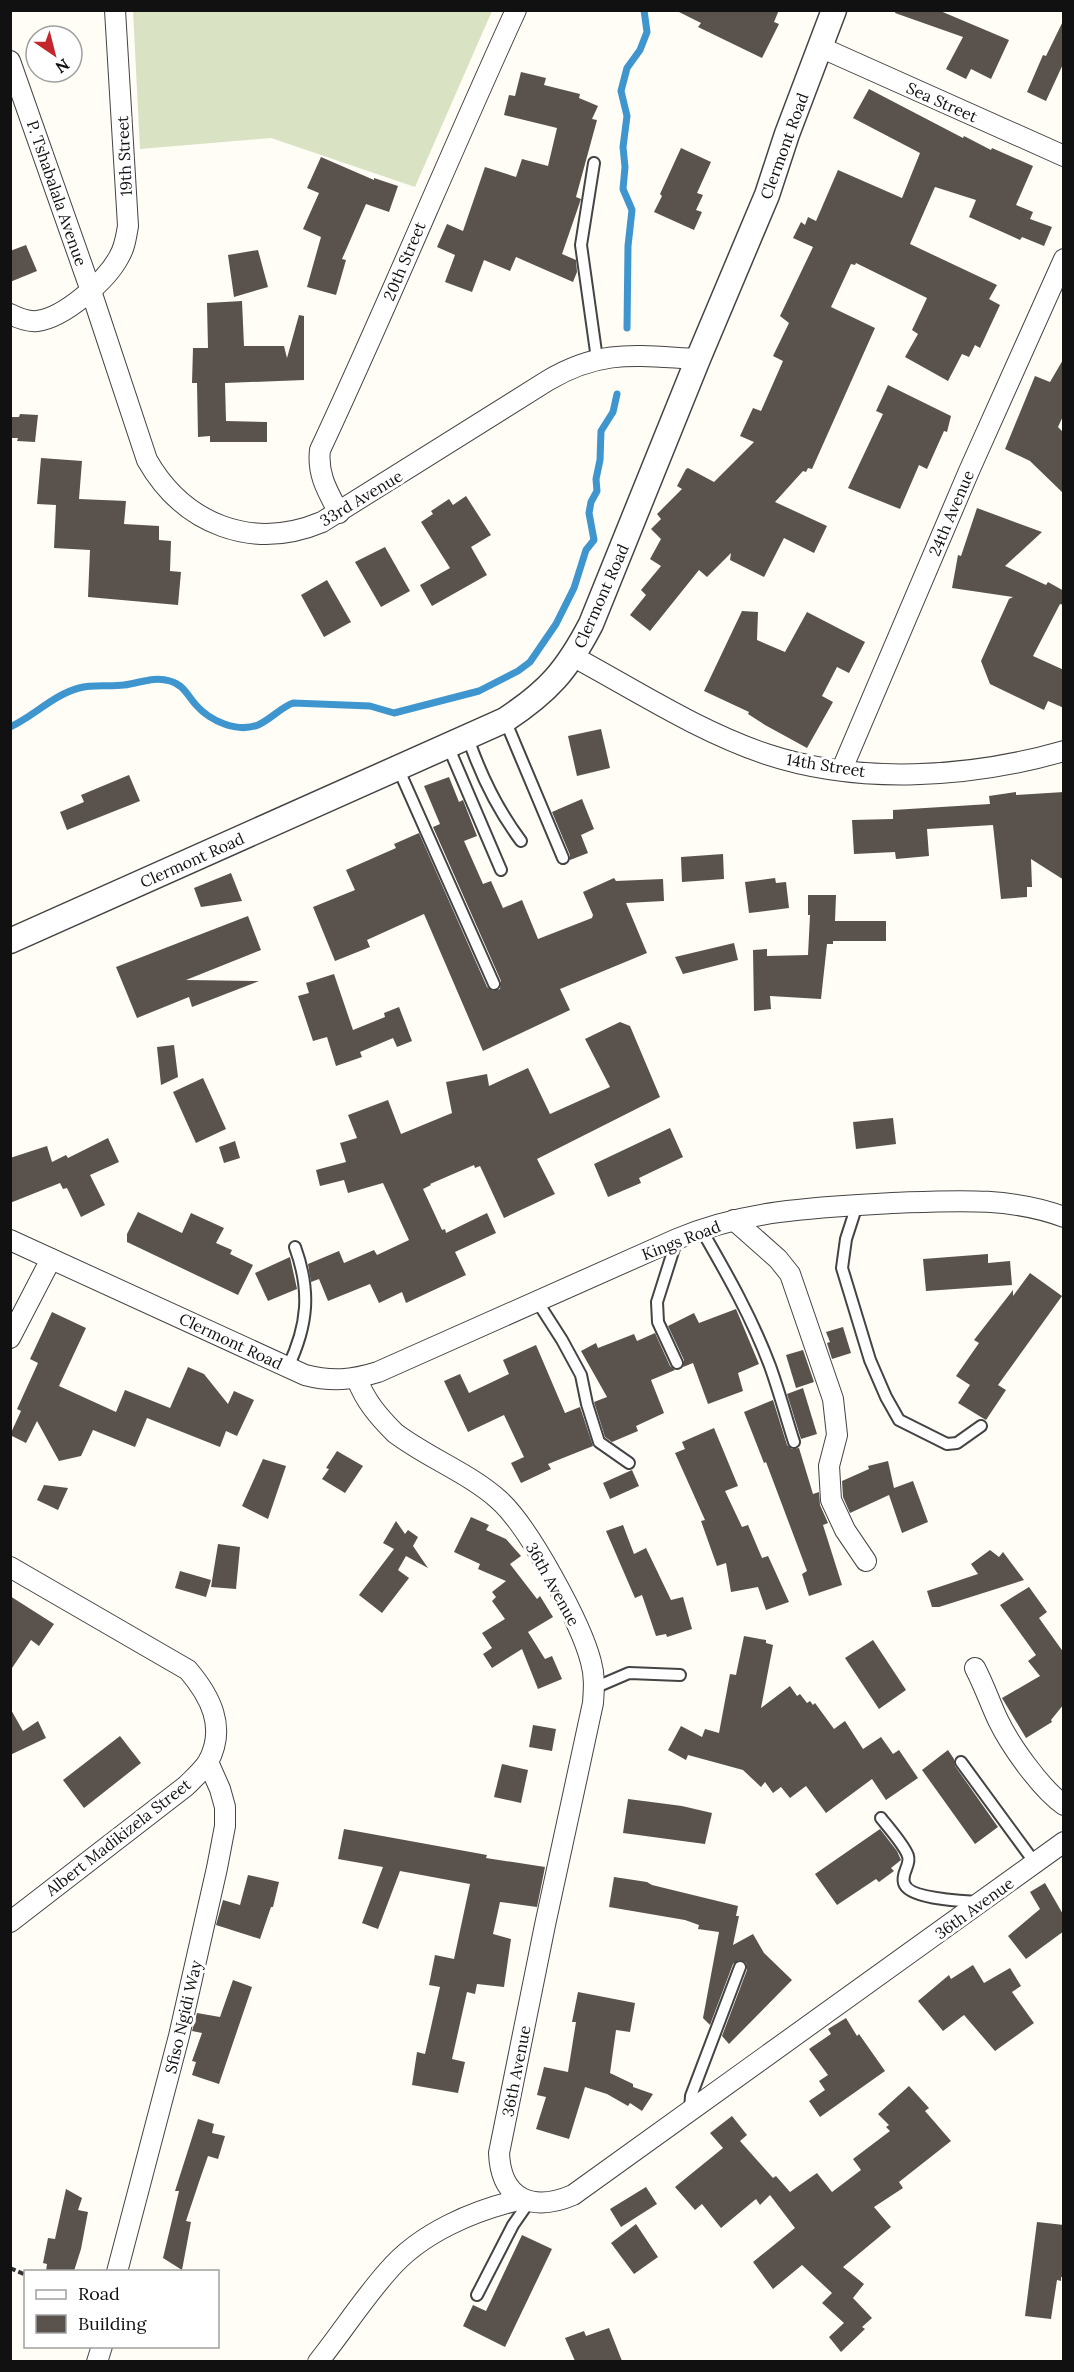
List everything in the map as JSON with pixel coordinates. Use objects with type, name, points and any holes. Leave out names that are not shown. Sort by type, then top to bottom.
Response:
[{"type":"street","name":"19th Street","points":[[91,291],[120,256],[126,242],[128,226],[115,10]]},
{"type":"street","name":"20th Street","points":[[339,513],[321,475],[318,463],[320,450],[363,359],[440,178],[516,10]]},
{"type":"street","name":"Clermont Road","points":[[10,941],[458,742],[505,720],[546,691],[573,657],[591,624],[767,195],[834,10]]},
{"type":"street","name":"Sea Street","points":[[820,47],[1064,156]]},
{"type":"street","name":"P. Tshabalala Avenue","points":[[10,61],[91,291]]},
{"type":"street","name":"24th Avenue","points":[[842,769],[969,471],[1064,260]]},
{"type":"street","points":[[10,315],[37,321],[50,317],[91,291]]},
{"type":"street","name":"33rd Avenue","points":[[91,291],[147,460],[159,481],[173,497],[210,520],[229,529],[248,533],[264,534],[304,530],[339,513],[547,381],[579,364],[614,356],[698,359]]},
{"type":"street","name":"14th Street","points":[[573,657],[631,691],[728,738],[803,765],[883,774],[980,770],[1064,751]]},
{"type":"street","name":"Kings Road","points":[[357,1379],[677,1239],[701,1229],[734,1220],[776,1211],[857,1205],[987,1201],[1023,1206],[1064,1216]]},
{"type":"street","points":[[734,1220],[778,1259],[790,1274],[833,1399],[837,1436],[829,1466],[831,1500],[845,1530],[866,1561]]},
{"type":"street","name":"Clermont Road","points":[[10,1240],[288,1367],[322,1379],[357,1379]]},
{"type":"street","points":[[10,1338],[51,1259]]},
{"type":"street","name":"36th Avenue","points":[[357,1379],[363,1395],[395,1433],[487,1490],[506,1507],[547,1568],[591,1660],[593,1703],[542,1937],[499,2153],[505,2181],[526,2200],[540,2204],[573,2195],[1064,1842]]},
{"type":"street","name":"Albert Madikizela Street","points":[[10,1567],[188,1670],[205,1691],[214,1711],[216,1736],[208,1762],[186,1786],[10,1922]]},
{"type":"street","points":[[975,1668],[987,1690],[998,1720],[1035,1778],[1064,1805]]},
{"type":"street","name":"Sfiso Ngidi Way","points":[[117,2270],[179,2036],[225,1826],[225,1807],[208,1762]]},
{"type":"street","points":[[318,2361],[389,2269],[418,2243],[492,2206],[526,2200]]},
{"type":"lane","points":[[594,163],[581,245],[597,359]]},
{"type":"lane","points":[[505,720],[563,858]]},
{"type":"lane","points":[[458,742],[480,772],[492,799],[521,841]]},
{"type":"lane","points":[[458,742],[501,870]]},
{"type":"lane","points":[[398,768],[494,984]]},
{"type":"lane","points":[[857,1205],[846,1239],[842,1268],[870,1360],[886,1397],[899,1420],[947,1444],[957,1443],[981,1426]]},
{"type":"lane","points":[[701,1229],[752,1322],[771,1368],[794,1442]]},
{"type":"lane","points":[[677,1239],[657,1302],[658,1322],[677,1363]]},
{"type":"lane","points":[[288,1367],[299,1344],[306,1313],[304,1280],[295,1247]]},
{"type":"lane","points":[[537,1301],[581,1375],[598,1442],[629,1463]]},
{"type":"lane","points":[[594,1688],[629,1673],[680,1675]]},
{"type":"lane","points":[[961,1762],[1035,1863]]},
{"type":"lane","points":[[881,1818],[908,1855],[909,1863],[903,1879],[909,1891],[982,1903]]},
{"type":"lane","points":[[689,2112],[691,2096],[740,1967]]},
{"type":"lane","points":[[477,2295],[526,2200]]},
{"type":"path","points":[[10,2268],[24,2275]]},
{"type":"green space","points":[[133,10],[492,11],[415,187],[271,138],[140,149]]},
{"type":"building","points":[[675,10],[779,10],[774,22],[779,24],[762,58],[698,27],[701,23]]},
{"type":"building","points":[[896,10],[938,10],[1009,40],[991,79],[971,69],[966,79],[946,69],[963,37],[895,13]]},
{"type":"building","points":[[1064,19],[1064,62],[1046,101],[1027,92],[1043,55],[1046,56]]},
{"type":"building","points":[[521,72],[546,78],[544,85],[580,94],[579,98],[598,106],[592,119],[597,120],[576,197],[581,199],[562,254],[576,260],[577,272],[573,282],[516,257],[510,271],[484,260],[472,292],[445,282],[455,255],[437,247],[447,224],[463,231],[485,167],[516,177],[522,159],[548,166],[557,128],[504,115],[509,95],[515,96]]},
{"type":"building","points":[[869,89],[963,138],[964,136],[991,150],[992,148],[1033,166],[1016,205],[1033,212],[1030,219],[1052,227],[1044,246],[1022,237],[1020,240],[969,217],[976,200],[935,187],[910,244],[997,285],[989,299],[1000,305],[980,348],[975,345],[969,357],[962,354],[948,381],[905,357],[918,334],[912,330],[927,298],[856,263],[851,264],[831,307],[875,328],[812,469],[808,468],[806,472],[803,471],[775,502],[827,526],[814,553],[784,538],[764,577],[730,560],[731,553],[707,577],[699,570],[650,631],[630,615],[646,595],[641,590],[661,566],[650,559],[661,539],[651,529],[661,519],[657,514],[682,489],[677,486],[686,469],[714,482],[754,442],[740,436],[753,408],[761,411],[783,361],[773,356],[789,323],[780,316],[813,247],[793,238],[801,222],[805,225],[808,217],[816,221],[838,170],[902,198],[920,153],[853,118]]},
{"type":"building","points":[[681,148],[711,162],[697,193],[703,195],[696,210],[702,212],[694,230],[654,212]]},
{"type":"building","points":[[321,157],[374,180],[374,178],[398,186],[389,212],[366,204],[342,259],[346,260],[336,295],[307,287],[321,237],[303,229],[319,193],[307,188]]},
{"type":"building","points":[[26,245],[37,271],[10,282],[10,251]]},
{"type":"building","points":[[258,250],[268,287],[234,297],[228,255]]},
{"type":"building","points":[[242,301],[244,346],[284,346],[287,358],[299,315],[304,316],[304,380],[225,383],[226,421],[267,422],[267,442],[210,442],[210,436],[198,437],[197,383],[192,383],[193,348],[208,348],[207,303]]},
{"type":"building","points":[[1064,358],[1064,414],[1058,427],[1064,433],[1064,494],[1030,461],[1005,449],[1035,376],[1050,382]]},
{"type":"building","points":[[888,385],[951,416],[947,432],[944,431],[927,469],[919,465],[900,509],[848,488],[883,414],[876,411]]},
{"type":"building","points":[[20,414],[38,415],[35,442],[17,441],[18,438],[10,438],[10,417],[19,417]]},
{"type":"building","points":[[41,458],[82,461],[79,499],[126,501],[124,524],[159,526],[159,540],[171,541],[170,571],[181,572],[178,605],[88,597],[90,550],[54,548],[56,505],[37,504]]},
{"type":"building","points":[[466,496],[491,535],[471,547],[487,575],[432,606],[420,585],[450,568],[421,522],[433,514],[431,511],[449,499],[453,505]]},
{"type":"building","points":[[977,508],[1042,532],[1005,566],[1046,585],[1048,582],[1064,591],[1064,605],[1060,604],[1033,656],[1064,670],[1064,708],[1048,701],[1044,710],[990,684],[981,661],[1009,599],[1013,597],[952,588],[958,555],[961,556]]},
{"type":"building","points":[[385,547],[410,591],[381,607],[355,562]]},
{"type":"building","points":[[327,580],[351,622],[324,637],[301,595]]},
{"type":"building","points":[[742,611],[758,612],[757,640],[785,652],[807,612],[865,642],[849,673],[837,667],[822,696],[833,702],[807,748],[765,725],[748,714],[749,712],[704,691]]},
{"type":"building","points":[[601,729],[610,768],[577,776],[568,736]]},
{"type":"building","points":[[129,775],[140,801],[67,830],[60,812],[84,802],[81,795]]},
{"type":"building","points":[[449,777],[459,802],[463,800],[477,836],[464,841],[483,884],[491,881],[503,908],[522,900],[538,939],[592,918],[593,915],[583,892],[614,878],[616,881],[663,879],[664,901],[626,903],[647,953],[560,989],[570,1010],[483,1051],[424,914],[367,940],[370,947],[335,961],[313,907],[355,890],[346,870],[396,848],[394,844],[419,833],[487,987],[493,991],[500,989],[501,981],[433,827],[440,824],[424,786]]},
{"type":"building","points":[[1016,792],[1016,795],[1064,792],[1064,880],[1031,859],[1032,887],[1027,887],[1027,897],[1001,899],[993,825],[927,829],[929,856],[896,859],[895,852],[854,854],[852,820],[893,819],[893,810],[990,804],[989,796]]},
{"type":"building","points":[[582,799],[594,829],[581,835],[588,853],[570,860],[552,812]]},
{"type":"building","points":[[723,854],[724,879],[682,882],[681,857]]},
{"type":"building","points":[[231,873],[242,901],[201,907],[194,888]]},
{"type":"building","points":[[775,878],[776,883],[786,882],[789,908],[749,913],[745,882]]},
{"type":"building","points":[[808,895],[836,895],[835,921],[886,921],[886,941],[833,941],[833,944],[827,944],[821,999],[770,996],[771,1009],[754,1011],[753,950],[767,949],[767,956],[808,955],[810,915],[808,915]]},
{"type":"building","points":[[248,916],[261,950],[186,980],[259,981],[192,1007],[189,997],[137,1018],[116,967]]},
{"type":"building","points":[[734,943],[738,960],[683,974],[675,957]]},
{"type":"building","points":[[334,974],[353,1030],[385,1017],[384,1013],[399,1007],[412,1041],[397,1047],[393,1038],[360,1052],[362,1057],[336,1066],[327,1037],[313,1041],[298,996],[309,993],[306,983]]},
{"type":"building","points":[[620,1022],[630,1026],[660,1097],[537,1159],[555,1194],[504,1218],[480,1166],[475,1168],[474,1165],[423,1189],[442,1230],[445,1229],[446,1233],[487,1213],[496,1233],[455,1252],[466,1275],[406,1303],[402,1292],[379,1303],[370,1284],[328,1301],[319,1279],[311,1282],[308,1264],[339,1251],[344,1263],[374,1250],[377,1255],[409,1240],[383,1183],[348,1193],[344,1180],[320,1186],[316,1170],[346,1162],[340,1143],[357,1138],[348,1115],[388,1100],[401,1134],[452,1113],[446,1082],[487,1074],[489,1086],[528,1068],[550,1114],[610,1087],[585,1039]]},
{"type":"building","points":[[174,1045],[178,1077],[161,1085],[157,1047]]},
{"type":"building","points":[[203,1078],[226,1129],[196,1143],[173,1092]]},
{"type":"building","points":[[893,1118],[896,1144],[856,1149],[853,1122]]},
{"type":"building","points":[[670,1128],[683,1157],[639,1178],[641,1183],[608,1197],[594,1164]]},
{"type":"building","points":[[108,1138],[119,1162],[90,1175],[105,1205],[81,1217],[67,1188],[63,1189],[60,1183],[10,1203],[10,1158],[47,1146],[52,1162],[66,1155],[68,1158]]},
{"type":"building","points":[[235,1141],[240,1158],[224,1163],[219,1147]]},
{"type":"building","points":[[138,1212],[182,1233],[191,1213],[224,1228],[216,1243],[232,1250],[230,1254],[253,1265],[238,1295],[127,1242],[127,1234]]},
{"type":"building","points":[[988,1254],[988,1263],[1010,1261],[1012,1285],[926,1291],[923,1259]]},
{"type":"building","points":[[290,1257],[297,1289],[268,1301],[255,1273]]},
{"type":"building","points":[[1030,1273],[1062,1296],[998,1385],[1006,1390],[986,1420],[958,1403],[970,1385],[956,1376],[979,1343],[974,1340],[1013,1290],[1013,1296]]},
{"type":"building","points":[[736,1309],[759,1364],[738,1373],[743,1391],[708,1404],[693,1363],[683,1367],[684,1360],[668,1326],[694,1313],[699,1323]]},
{"type":"building","points":[[52,1312],[86,1328],[59,1386],[116,1412],[125,1390],[170,1408],[188,1367],[204,1374],[228,1404],[234,1391],[254,1400],[237,1436],[226,1431],[220,1447],[147,1418],[135,1447],[93,1430],[81,1456],[59,1461],[37,1421],[26,1443],[10,1435],[21,1411],[17,1409],[38,1363],[30,1359]]},
{"type":"building","points":[[843,1327],[851,1353],[832,1359],[826,1332]]},
{"type":"building","points":[[655,1333],[670,1366],[675,1370],[651,1380],[664,1413],[636,1426],[638,1431],[612,1442],[605,1437],[594,1402],[607,1397],[581,1351],[596,1343],[598,1348],[634,1334],[637,1341]]},
{"type":"building","points":[[536,1345],[565,1413],[580,1407],[593,1446],[548,1464],[551,1469],[521,1483],[511,1463],[524,1457],[504,1415],[468,1432],[444,1381],[460,1374],[469,1393],[509,1374],[503,1360]]},
{"type":"building","points":[[803,1350],[814,1382],[796,1388],[786,1355]]},
{"type":"building","points":[[803,1388],[817,1434],[801,1439],[787,1394]]},
{"type":"building","points":[[773,1400],[787,1445],[792,1449],[799,1448],[813,1494],[819,1492],[820,1505],[828,1523],[823,1525],[842,1585],[809,1596],[802,1574],[807,1571],[766,1462],[764,1463],[744,1412]]},
{"type":"building","points":[[714,1428],[738,1486],[725,1491],[742,1527],[748,1525],[762,1558],[768,1556],[789,1602],[766,1610],[758,1587],[731,1592],[726,1563],[717,1566],[701,1521],[705,1520],[675,1453],[685,1449],[682,1442]]},
{"type":"building","points":[[337,1451],[363,1466],[345,1493],[322,1479]]},
{"type":"building","points":[[263,1459],[286,1466],[268,1519],[242,1506]]},
{"type":"building","points":[[888,1461],[894,1488],[913,1481],[928,1522],[902,1533],[889,1495],[850,1513],[843,1497],[842,1481],[869,1469],[868,1466]]},
{"type":"building","points":[[632,1470],[639,1486],[610,1499],[603,1483]]},
{"type":"building","points":[[44,1485],[68,1488],[58,1510],[37,1500]]},
{"type":"building","points":[[471,1517],[489,1525],[486,1530],[506,1539],[521,1556],[510,1564],[537,1599],[540,1596],[553,1617],[528,1632],[545,1659],[552,1656],[562,1679],[538,1689],[522,1649],[492,1668],[483,1654],[492,1648],[482,1633],[505,1619],[492,1601],[496,1597],[492,1592],[506,1581],[478,1569],[480,1564],[454,1552]]},
{"type":"building","points":[[396,1521],[405,1534],[408,1530],[418,1537],[413,1546],[428,1568],[406,1556],[398,1570],[409,1578],[382,1613],[359,1595],[394,1549],[383,1543]]},
{"type":"building","points":[[623,1525],[634,1554],[646,1548],[671,1600],[683,1597],[692,1629],[667,1637],[666,1634],[656,1636],[642,1595],[635,1598],[606,1531]]},
{"type":"building","points":[[218,1544],[240,1547],[236,1589],[211,1587]]},
{"type":"building","points":[[990,1550],[999,1557],[1003,1552],[1024,1580],[939,1607],[932,1607],[927,1591],[978,1574],[971,1564]]},
{"type":"building","points":[[180,1571],[211,1580],[206,1597],[175,1588]]},
{"type":"building","points":[[1029,1587],[1047,1612],[1039,1618],[1064,1653],[1064,1704],[1051,1720],[1052,1722],[1026,1738],[1002,1698],[1040,1676],[1028,1661],[1036,1655],[1000,1605]]},
{"type":"building","points":[[10,1596],[54,1624],[39,1646],[31,1640],[10,1671]]},
{"type":"building","points":[[744,1636],[766,1640],[766,1643],[773,1645],[761,1708],[790,1686],[797,1696],[800,1694],[807,1703],[810,1701],[813,1705],[815,1703],[834,1729],[845,1721],[863,1749],[881,1737],[893,1754],[899,1750],[918,1778],[886,1800],[872,1779],[826,1813],[806,1786],[790,1798],[781,1787],[773,1793],[765,1782],[761,1787],[743,1770],[688,1755],[686,1760],[668,1750],[681,1726],[702,1737],[705,1729],[719,1733],[730,1674],[736,1675]]},
{"type":"building","points":[[873,1640],[906,1690],[879,1709],[845,1658]]},
{"type":"building","points":[[10,1708],[23,1731],[38,1721],[46,1738],[10,1755]]},
{"type":"building","points":[[533,1725],[556,1729],[552,1751],[529,1747]]},
{"type":"building","points":[[120,1736],[141,1763],[84,1808],[63,1780]]},
{"type":"building","points":[[948,1750],[954,1759],[955,1766],[998,1827],[975,1844],[922,1770]]},
{"type":"building","points":[[502,1764],[528,1770],[521,1803],[494,1797]]},
{"type":"building","points":[[628,1799],[682,1806],[712,1813],[705,1844],[623,1833]]},
{"type":"building","points":[[344,1829],[487,1855],[486,1858],[545,1867],[537,1907],[500,1902],[493,1934],[511,1939],[504,1987],[477,1984],[475,1994],[467,1992],[452,2059],[465,2062],[458,2093],[412,2085],[417,2052],[425,2054],[440,1987],[429,1985],[435,1955],[454,1959],[470,1884],[400,1871],[378,1929],[362,1923],[383,1867],[338,1859]]},
{"type":"building","points":[[880,1829],[901,1860],[891,1868],[894,1871],[879,1882],[876,1879],[837,1905],[815,1874]]},
{"type":"building","points":[[248,1875],[279,1882],[273,1907],[271,1907],[260,1939],[216,1925],[223,1900],[240,1905]]},
{"type":"building","points":[[614,1877],[647,1882],[738,1906],[736,1916],[739,1916],[733,1945],[753,1934],[764,1953],[792,1980],[729,2044],[722,2036],[747,1970],[746,1963],[739,1960],[733,1964],[710,2025],[703,2018],[719,1932],[698,1929],[699,1925],[685,1920],[609,1907]]},
{"type":"building","points":[[1045,1883],[1064,1916],[1064,1931],[1026,1959],[1008,1936],[1040,1909],[1030,1892]]},
{"type":"building","points":[[973,1965],[984,1983],[1010,1968],[1021,1986],[1012,1992],[1034,2023],[995,2051],[964,2015],[943,2031],[918,2001],[949,1975],[951,1979]]},
{"type":"building","points":[[233,1980],[252,1987],[219,2084],[192,2075],[196,2062],[192,2061],[202,2033],[192,2031],[197,2013],[220,2017]]},
{"type":"building","points":[[578,1992],[635,2003],[630,2032],[616,2030],[610,2073],[633,2084],[633,2087],[653,2094],[642,2111],[630,2103],[628,2106],[607,2094],[585,2087],[569,2139],[536,2129],[546,2097],[537,2095],[544,2067],[568,2072],[576,2022],[572,2022]]},
{"type":"building","points":[[846,2018],[857,2036],[859,2034],[885,2071],[820,2117],[809,2101],[825,2090],[819,2081],[828,2075],[809,2049],[831,2034],[828,2029]]},
{"type":"building","points":[[909,2086],[929,2108],[925,2111],[951,2141],[899,2182],[903,2188],[874,2207],[891,2227],[843,2267],[864,2284],[853,2298],[872,2318],[862,2327],[865,2329],[841,2352],[829,2337],[844,2323],[822,2303],[832,2293],[802,2265],[773,2289],[753,2262],[795,2228],[770,2195],[760,2205],[756,2199],[721,2228],[702,2204],[695,2210],[675,2187],[723,2148],[710,2133],[732,2116],[747,2135],[740,2141],[773,2178],[776,2176],[790,2192],[817,2173],[832,2192],[861,2170],[853,2159],[890,2131],[886,2127],[889,2125],[878,2114]]},
{"type":"building","points":[[198,2119],[214,2124],[212,2133],[225,2136],[218,2159],[208,2156],[186,2221],[191,2222],[182,2270],[163,2258],[179,2191],[175,2191]]},
{"type":"building","points":[[646,2187],[657,2204],[621,2227],[610,2209]]},
{"type":"building","points":[[66,2189],[82,2198],[78,2210],[88,2212],[74,2270],[46,2270],[47,2264],[43,2263],[48,2238],[55,2239]]},
{"type":"building","points":[[1037,2222],[1064,2225],[1064,2277],[1061,2277],[1061,2281],[1057,2280],[1051,2319],[1025,2316]]},
{"type":"building","points":[[636,2224],[658,2257],[634,2274],[611,2243]]},
{"type":"building","points":[[522,2235],[552,2249],[505,2347],[463,2326],[473,2305],[486,2311]]},
{"type":"building","points":[[609,2328],[622,2361],[575,2361],[565,2338],[584,2331],[586,2336]]},
{"type":"waterway","points":[[627,328],[628,246],[632,210],[623,189],[625,167],[623,147],[627,116],[621,91],[627,68],[640,50],[647,32],[644,10]]},
{"type":"waterway","points":[[10,727],[70,691],[90,686],[124,685],[153,680],[170,681],[182,688],[209,716],[224,724],[241,728],[258,725],[293,703],[370,706],[394,713],[479,691],[518,671],[530,662],[556,624],[574,588],[586,550],[594,540],[589,513],[591,502],[597,491],[601,431],[613,412],[617,394]]}]
